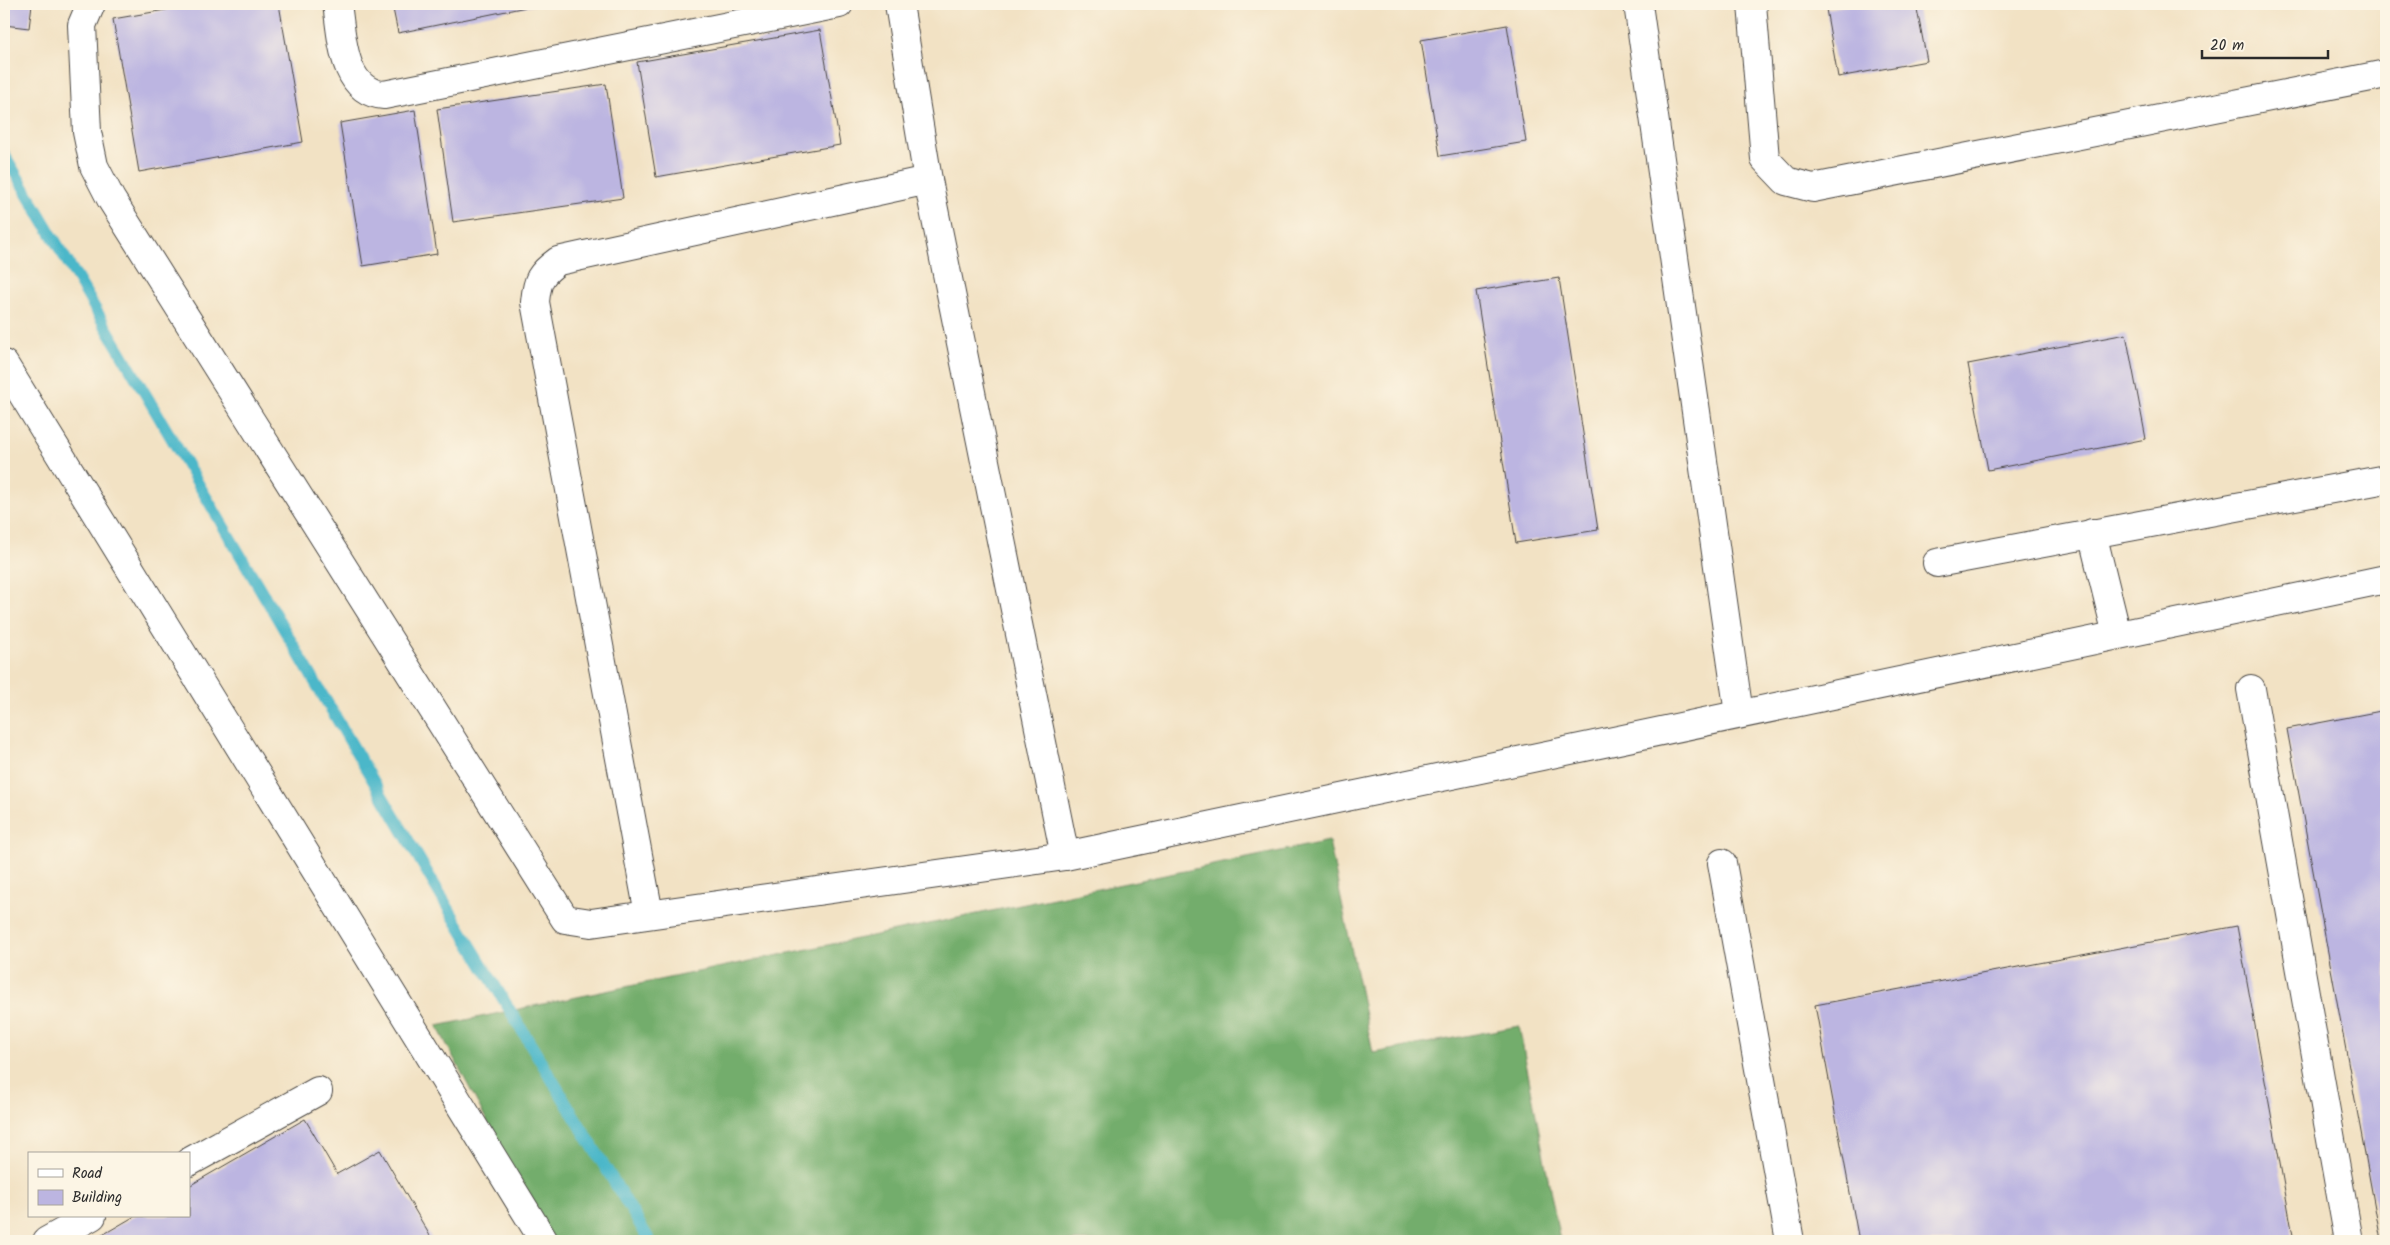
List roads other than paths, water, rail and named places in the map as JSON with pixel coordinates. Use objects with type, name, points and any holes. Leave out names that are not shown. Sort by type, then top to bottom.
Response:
[{"type":"lane","points":[[92,4],[82,25],[87,132],[94,166],[111,199],[566,919],[591,923],[1064,856],[2386,579]]},
{"type":"lane","points":[[337,4],[347,64],[358,83],[372,94],[384,95],[839,4]]},
{"type":"lane","points":[[899,4],[928,180],[1064,856]]},
{"type":"lane","points":[[1638,4],[1739,714]]},
{"type":"lane","points":[[1752,4],[1765,159],[1786,181],[1813,188],[2386,74]]},
{"type":"lane","points":[[649,914],[535,302],[536,286],[543,271],[558,262],[928,180]]},
{"type":"lane","points":[[4,364],[544,1241]]},
{"type":"lane","points":[[1937,563],[2386,479]]},
{"type":"lane","points":[[2092,533],[2117,635]]},
{"type":"lane","points":[[2251,688],[2349,1241]]},
{"type":"lane","points":[[1722,863],[1790,1241]]},
{"type":"lane","points":[[190,1161],[318,1091]]},
{"type":"lane","points":[[47,1241],[88,1218]]},
{"type":"waterway","points":[[4,154],[457,923],[650,1241]]}]
